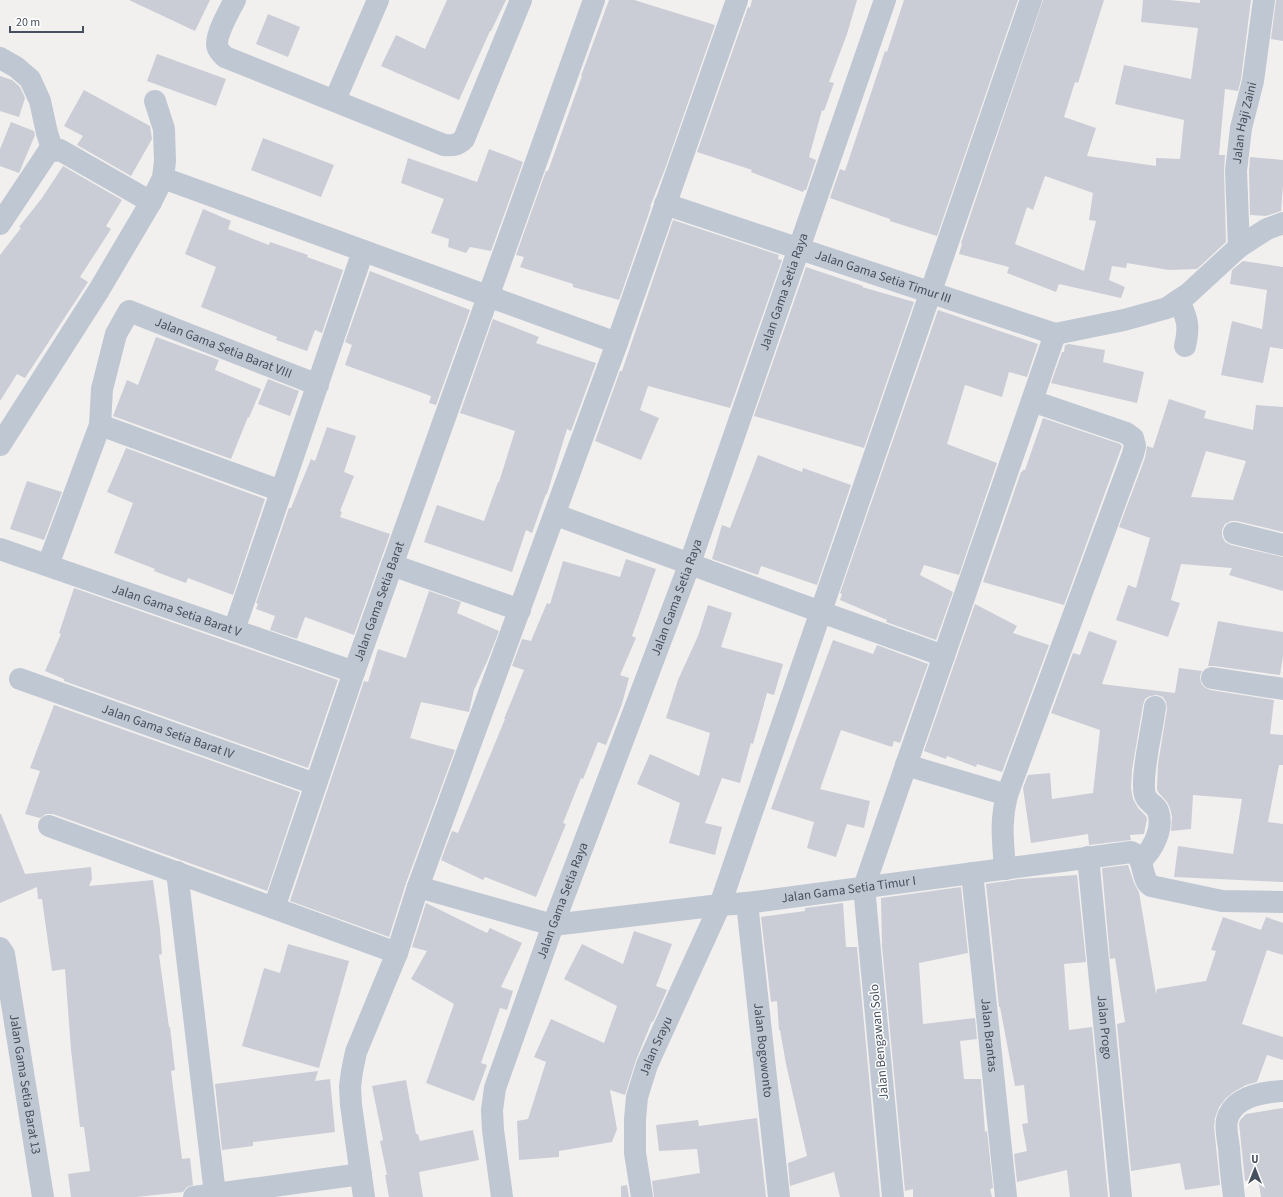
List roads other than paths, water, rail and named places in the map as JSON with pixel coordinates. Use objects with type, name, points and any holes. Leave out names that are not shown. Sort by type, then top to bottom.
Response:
[{"type":"street","points":[[234,0],[218,36],[217,45],[220,52],[225,57],[444,145],[452,146],[459,144],[464,139],[521,0]]},
{"type":"street","points":[[335,100],[378,0]]},
{"type":"street","name":"Jalan Gama Setia Barat","points":[[274,908],[354,672],[594,0]]},
{"type":"street","name":"Jalan Gama Setia Raya","points":[[502,1197],[493,1130],[492,1110],[495,1088],[553,925],[690,563],[885,0]]},
{"type":"street","name":"Jalan Srayu","points":[[642,1197],[635,1153],[637,1097],[647,1065],[720,905],[1031,0]]},
{"type":"street","name":"Jalan Haji Zaini","points":[[1239,247],[1236,172],[1241,128],[1253,80],[1264,0]]},
{"type":"street","points":[[364,1197],[351,1105],[350,1087],[356,1052],[397,953],[418,887],[556,515],[665,204],[733,1]]},
{"type":"street","points":[[0,58],[16,67],[30,79],[40,101],[47,132],[54,151]]},
{"type":"street","points":[[0,445],[99,290],[151,202],[163,178],[165,161],[164,129],[155,101]]},
{"type":"street","points":[[0,224],[48,152],[60,150],[151,202]]},
{"type":"street","points":[[163,178],[617,343]]},
{"type":"street","name":"Jalan Gama Setia Timur III","points":[[665,204],[931,291],[1055,334]]},
{"type":"street","points":[[864,887],[1055,334],[1151,314],[1168,308],[1188,294],[1239,247],[1267,229],[1283,223]]},
{"type":"street","points":[[234,630],[364,251]]},
{"type":"street","points":[[1179,300],[1188,323],[1189,332],[1185,346]]},
{"type":"street","name":"Jalan Gama Setia Barat VIII","points":[[100,425],[102,389],[116,334],[129,311],[318,385]]},
{"type":"street","points":[[1005,869],[1002,829],[1003,810],[1007,795],[1135,446],[1133,438],[1126,433],[1032,401]]},
{"type":"street","points":[[48,565],[100,425],[281,491]]},
{"type":"street","points":[[556,515],[944,656]]},
{"type":"street","points":[[1234,533],[1283,545]]},
{"type":"street","name":"Jalan Gama Setia Barat V","points":[[0,549],[354,672]]},
{"type":"street","points":[[392,565],[520,610]]},
{"type":"street","points":[[1212,678],[1283,689]]},
{"type":"street","name":"Jalan Gama Setia Barat IV","points":[[20,679],[315,784]]},
{"type":"street","points":[[1155,707],[1144,779],[1144,793],[1147,799],[1155,807],[1160,818],[1158,831],[1152,849],[1141,860],[1146,879],[1151,886],[1222,901],[1283,902]]},
{"type":"street","points":[[906,765],[1007,795]]},
{"type":"street","points":[[49,826],[397,953]]},
{"type":"street","name":"Jalan Gama Setia Timur I","points":[[553,925],[747,903],[1131,852],[1136,854],[1141,860]]},
{"type":"street","name":"Jalan Progo","points":[[1088,857],[1122,1197]]},
{"type":"street","points":[[177,872],[215,1194]]},
{"type":"street","name":"Jalan Brantas","points":[[972,873],[1006,1197]]},
{"type":"street","points":[[418,887],[553,925]]},
{"type":"street","name":"Jalan Bengawan Solo","points":[[864,887],[893,1197]]},
{"type":"street","name":"Jalan Bogowonto","points":[[747,903],[779,1197]]},
{"type":"street","name":"Jalan Gama Setia Barat 13","points":[[0,948],[4,954],[43,1197]]},
{"type":"street","points":[[1234,1197],[1227,1133],[1227,1120],[1232,1108],[1248,1098],[1268,1091],[1283,1091]]},
{"type":"street","points":[[194,1197],[361,1174]]}]
